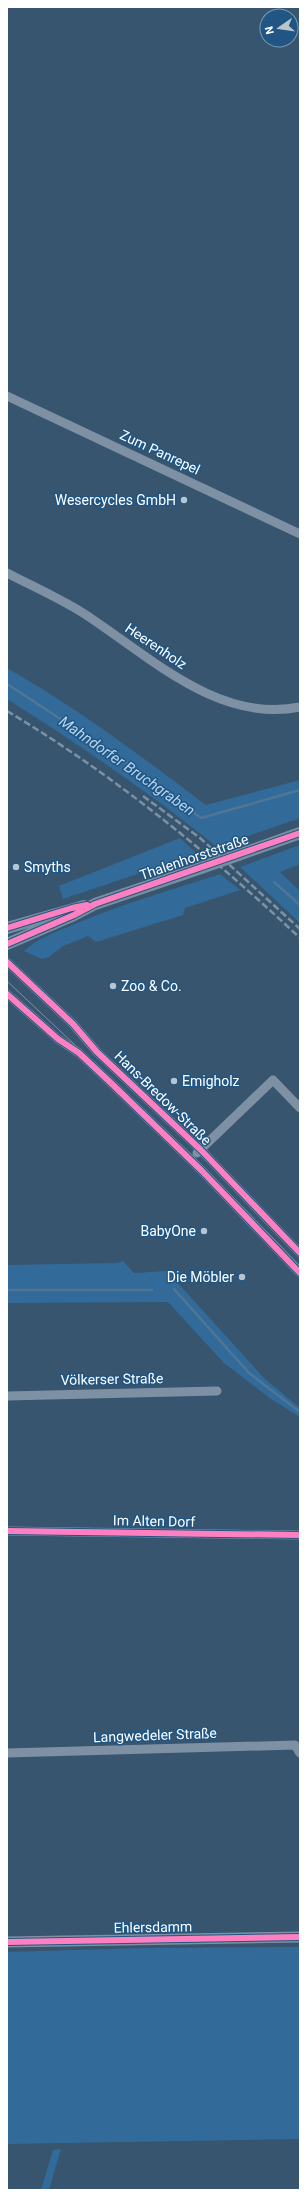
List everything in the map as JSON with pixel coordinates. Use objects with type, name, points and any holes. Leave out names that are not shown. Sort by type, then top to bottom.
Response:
[{"type":"main road","name":"Thalenhorststraße","points":[[7,944],[74,915],[95,904],[300,833]]},
{"type":"main road","name":"Thalenhorststraße","points":[[7,928],[72,908],[95,904]]},
{"type":"street","name":"Zum Panrepel","points":[[7,396],[300,534]]},
{"type":"street","name":"Heerenholz","points":[[7,573],[82,612],[202,692],[241,706],[290,709],[300,707]]},
{"type":"street","name":"Hans-Bredow-Straße","points":[[7,962],[72,1024],[96,1052],[201,1150],[300,1253]]},
{"type":"street","name":"Hans-Bredow-Straße","points":[[7,994],[58,1039],[79,1053],[191,1160],[300,1273]]},
{"type":"street","points":[[191,1160],[273,1080],[300,1108]]},
{"type":"street","name":"Völkerser Straße","points":[[7,1396],[217,1391]]},
{"type":"street","name":"Im Alten Dorf","points":[[7,1531],[300,1534]]},
{"type":"street","name":"Langwedeler Straße","points":[[7,1753],[295,1745],[300,1753]]},
{"type":"street","name":"Ehlersdamm","points":[[7,1942],[300,1937]]},
{"type":"shaded area","points":[[7,668],[84,716],[206,805],[300,780],[300,818],[217,847],[114,770],[7,699]]},
{"type":"shaded area","points":[[180,838],[197,854],[63,899],[59,886]]},
{"type":"shaded area","points":[[300,845],[300,864],[280,872],[300,891],[300,923],[240,867]]},
{"type":"shaded area","points":[[220,874],[240,890],[185,908],[183,915],[96,942],[88,936],[63,946],[49,957],[42,959],[24,951],[35,942],[48,935],[93,917]]},
{"type":"shaded area","points":[[123,1261],[134,1273],[167,1271],[264,1378],[300,1408],[300,1417],[271,1399],[224,1363],[168,1302],[7,1303],[7,1265],[116,1263]]},
{"type":"shaded area","points":[[300,1947],[300,2139],[7,2144],[7,1952],[143,1948]]},
{"type":"shaded area","points":[[61,2149],[49,2190],[41,2190],[53,2150]]},
{"type":"waterway","name":"Mahndorfer Bruchgraben","points":[[7,684],[111,752],[201,818],[300,790]]},
{"type":"waterway","points":[[274,882],[300,905]]},
{"type":"waterway","points":[[174,1289],[249,1373],[300,1412]]},
{"type":"waterway","points":[[7,1290],[152,1290]]},
{"type":"tram line","points":[[7,981],[194,1157],[300,1266]]},
{"type":"railway","points":[[7,711],[85,762],[160,817],[266,906],[300,938]]},
{"type":"railway","points":[[143,796],[200,838],[300,929]]},
{"type":"cycle path","points":[[7,944],[74,915],[95,904],[300,833]]},
{"type":"cycle path","points":[[7,928],[72,908],[87,905]]},
{"type":"cycle path","points":[[7,962],[73,1024],[97,1052],[201,1150],[300,1253]]},
{"type":"cycle path","points":[[7,994],[58,1039],[79,1053],[112,1084],[202,1171],[300,1273]]},
{"type":"cycle path","points":[[7,1531],[300,1535]]},
{"type":"cycle path","points":[[7,1942],[300,1937]]},
{"type":"place","name":"Wesercycles GmbH","points":[[184,500]]},
{"type":"place","name":"Smyths","points":[[16,867]]},
{"type":"place","name":"Zoo & Co.","points":[[113,986]]},
{"type":"place","name":"Emigholz","points":[[174,1081]]},
{"type":"place","name":"BabyOne","points":[[204,1231]]},
{"type":"place","name":"Die Möbler","points":[[242,1277]]}]
